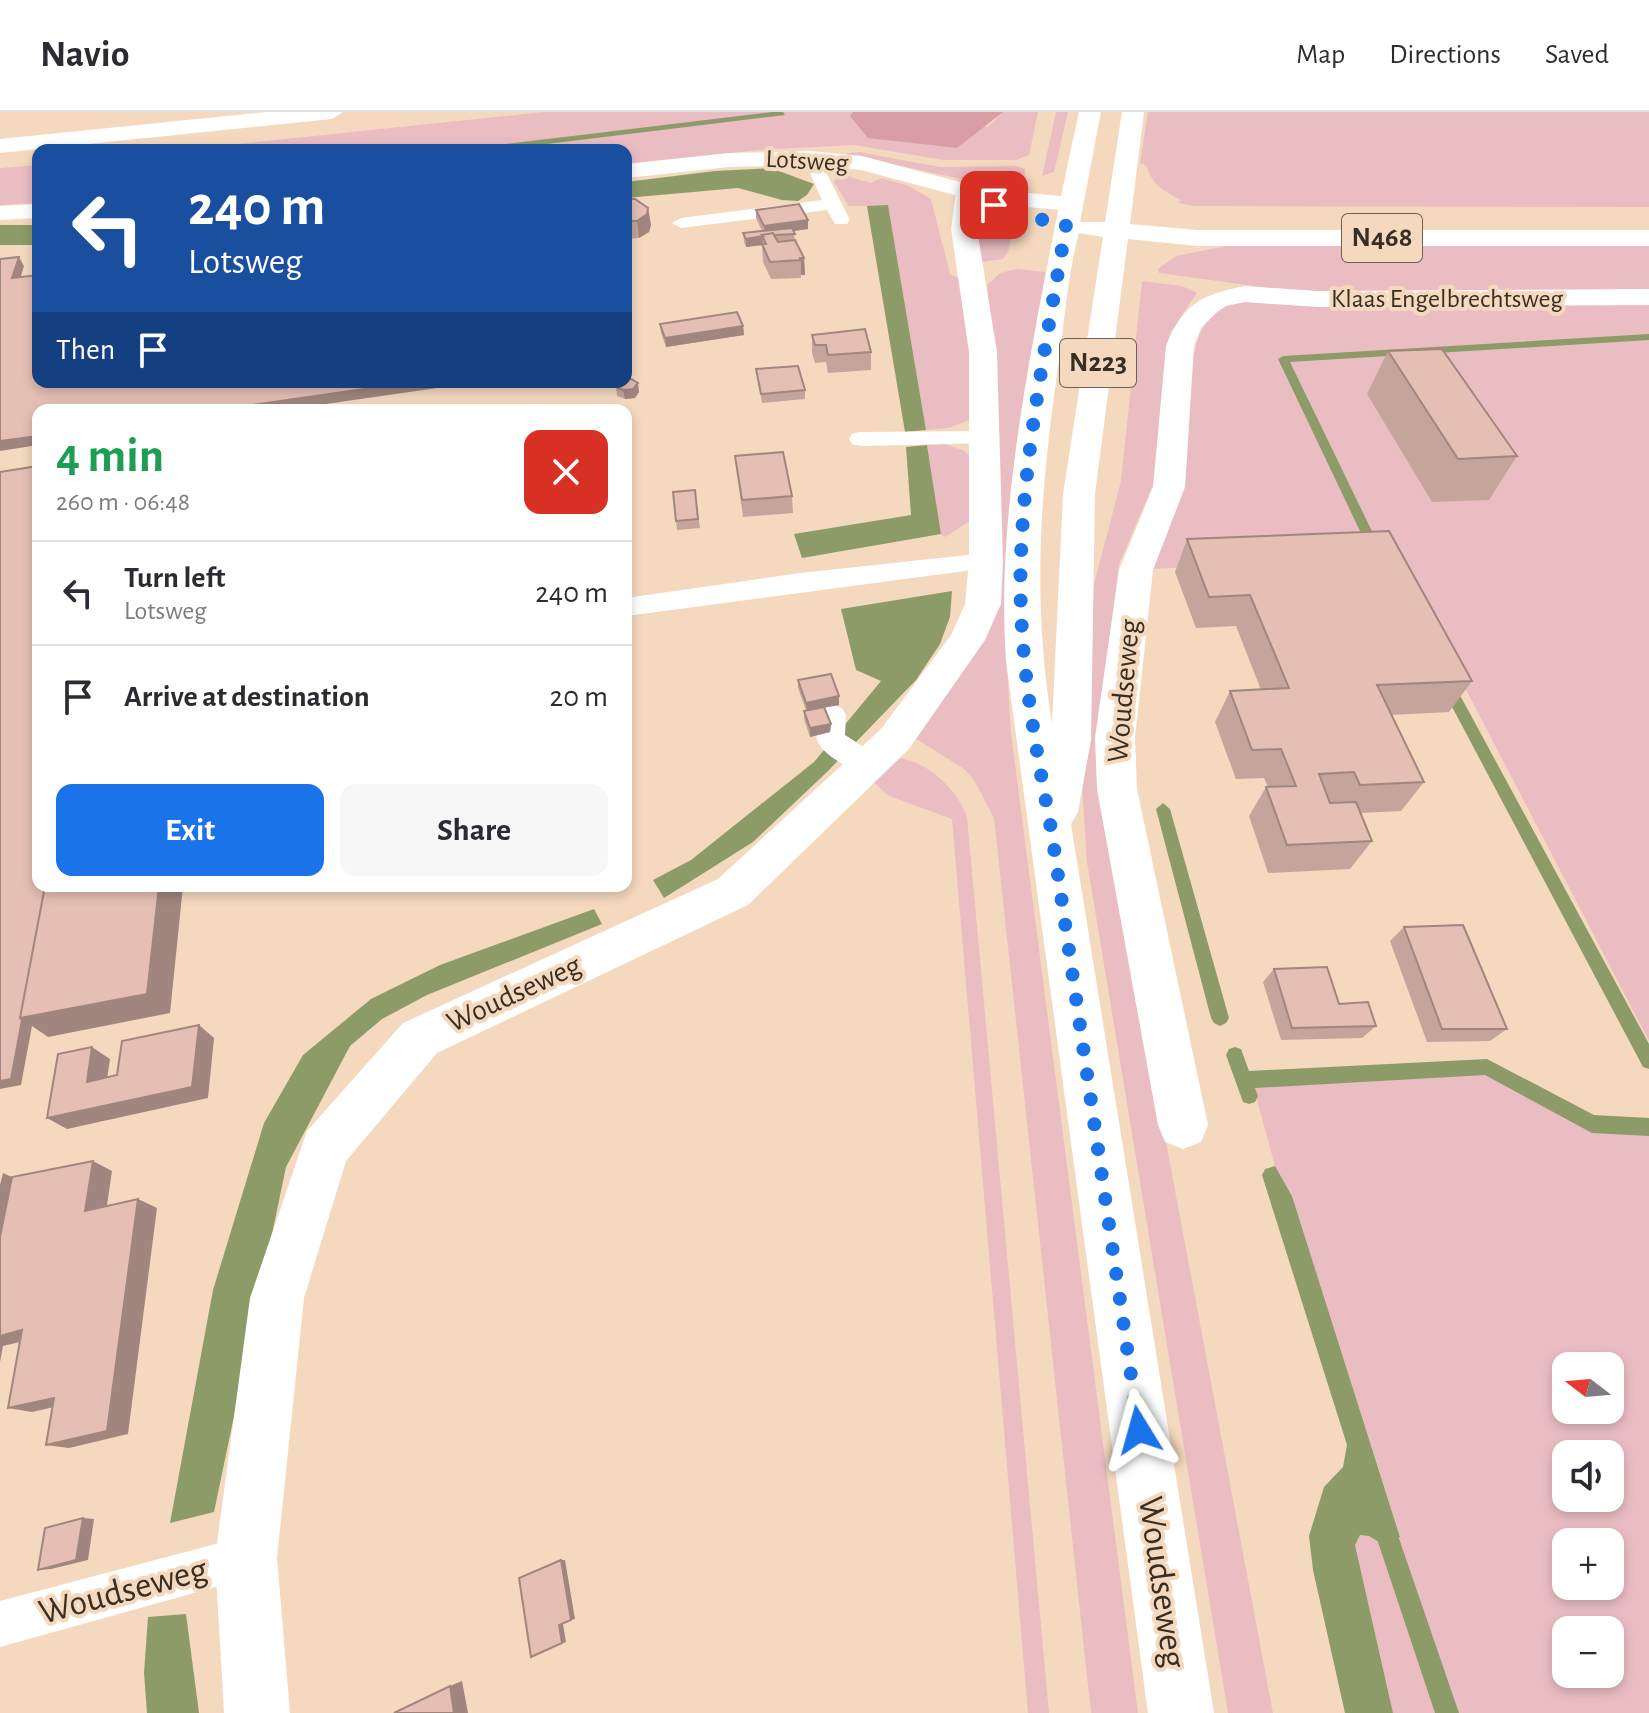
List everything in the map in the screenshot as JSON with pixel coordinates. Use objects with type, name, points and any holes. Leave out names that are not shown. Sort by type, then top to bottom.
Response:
[{"type":"main road","points":[[0,146],[332,112]]},
{"type":"main road","name":"Woudseweg","points":[[1090,112],[1068,215],[1027,470],[1021,557],[1022,626],[1034,736],[1052,834],[1181,1713]]},
{"type":"main road","name":"Woudseweg","points":[[1052,834],[1071,740],[1079,494],[1133,112]]},
{"type":"main road","name":"Lotsweg","points":[[632,170],[729,160],[811,158],[862,163],[976,194],[1007,211],[1068,215]]},
{"type":"main road","name":"Woudseweg","points":[[257,1713],[246,1558],[277,1298],[325,1148],[420,1038],[733,892],[845,743],[895,739],[967,640],[983,604],[986,561],[983,352],[964,229],[976,194]]},
{"type":"main road","points":[[0,213],[32,211]]},
{"type":"main road","name":"N468","points":[[1068,215],[1198,238],[1649,238]]},
{"type":"main road","name":"N468","points":[[1117,222],[1649,216]]},
{"type":"main road","name":"Woudseweg","points":[[1183,1125],[1117,789],[1115,738],[1136,570],[1169,487],[1180,346],[1188,325],[1206,307],[1217,300],[1244,294]]},
{"type":"main road","name":"Klaas Engelbrechtsweg","points":[[1244,294],[1318,299],[1649,297]]},
{"type":"lane","points":[[811,158],[842,222]]},
{"type":"lane","points":[[681,223],[834,204]]},
{"type":"lane","points":[[860,439],[986,438]]},
{"type":"lane","points":[[632,606],[800,582],[986,561]]},
{"type":"lane","name":"Woudseweg","points":[[0,1624],[246,1558]]},
{"type":"shaded area","points":[[544,112],[853,112],[850,116],[988,127],[1003,112],[1038,112],[1029,155],[1016,160],[943,160],[854,145],[759,150],[632,163],[632,144],[237,144]]},
{"type":"shaded area","points":[[772,112],[783,112],[785,115],[546,144],[506,144]]},
{"type":"shaded area","points":[[853,112],[1003,112],[957,148],[868,138],[850,116]]},
{"type":"shaded area","points":[[1056,112],[1068,112],[1054,172],[1042,176]]},
{"type":"shaded area","points":[[1148,112],[1649,112],[1649,207],[1194,206],[1178,203],[1181,200],[1160,187],[1147,166],[1140,163]]},
{"type":"shaded area","points":[[859,152],[940,167],[1016,166],[1025,169],[1024,184],[990,185],[844,154]]},
{"type":"shaded area","points":[[32,165],[32,203],[0,205],[0,168]]},
{"type":"shaded area","points":[[771,168],[814,184],[807,195],[798,201],[782,200],[738,188],[632,197],[632,181]]},
{"type":"shaded area","points":[[842,170],[851,172],[850,177],[871,183],[881,178],[909,186],[931,199],[950,274],[960,279],[971,331],[970,420],[948,428],[926,430],[888,206],[849,206],[834,182]]},
{"type":"shaded area","points":[[888,205],[926,430],[905,432],[867,206]]},
{"type":"shaded area","points":[[0,225],[32,225],[32,245],[0,245]]},
{"type":"shaded area","points":[[997,225],[1014,226],[1008,252],[1003,259],[982,262],[976,231]]},
{"type":"shaded area","points":[[1649,243],[1649,290],[1298,292],[1159,273],[1158,269],[1176,256],[1226,246]]},
{"type":"shaded area","points":[[1017,269],[1046,272],[1021,412],[1009,527],[1007,664],[1011,733],[1138,1713],[1091,1713],[994,818],[974,780],[964,769],[915,738],[976,643],[994,349],[987,285],[1000,273]]},
{"type":"shaded area","points":[[1142,281],[1182,286],[1197,293],[1170,333],[1165,355],[1155,480],[1119,564],[1102,701],[1106,822],[1273,1713],[1228,1713],[1087,862],[1079,738],[1087,611],[1121,481]]},
{"type":"shaded area","points":[[1256,301],[1649,303],[1649,1041],[1399,561],[1151,569],[1184,483],[1196,345],[1204,326],[1220,309]]},
{"type":"shaded area","points":[[944,444],[963,450],[972,458],[970,521],[945,537],[941,534],[927,445]]},
{"type":"shaded area","points":[[927,445],[941,534],[802,558],[794,534],[911,515],[906,447]]},
{"type":"shaded area","points":[[952,591],[950,617],[940,644],[916,680],[828,771],[753,842],[664,898],[653,880],[691,860],[814,762],[881,681],[856,670],[841,609]]},
{"type":"shaded area","points":[[896,758],[918,764],[939,778],[956,797],[967,817],[1049,1713],[1028,1713],[952,819],[889,796],[870,779]]},
{"type":"shaded area","points":[[594,909],[602,924],[427,995],[382,1019],[350,1046],[286,1167],[214,1512],[170,1523],[213,1290],[264,1123],[303,1055],[371,999],[440,965]]},
{"type":"shaded area","points":[[1456,1065],[1502,1074],[1590,1115],[1649,1129],[1649,1713],[1393,1713],[1355,1545],[1360,1535],[1400,1536],[1292,1196],[1275,1166],[1252,1082],[1385,1066]]},
{"type":"shaded area","points":[[1275,1166],[1292,1196],[1400,1537],[1379,1542],[1360,1535],[1355,1545],[1393,1713],[1345,1713],[1313,1570],[1309,1536],[1324,1487],[1343,1467],[1347,1445],[1262,1175],[1265,1169]]},
{"type":"shaded area","points":[[186,1614],[199,1713],[147,1713],[144,1673],[148,1617]]},
{"type":"building","points":[[632,199],[648,208],[647,214],[632,221]]},
{"type":"building","points":[[799,204],[808,220],[764,226],[756,210]]},
{"type":"building","points":[[792,228],[795,234],[773,233],[746,239],[743,233]]},
{"type":"building","points":[[773,233],[778,242],[795,240],[804,258],[770,262],[762,244],[766,244],[762,235]]},
{"type":"building","points":[[19,257],[12,278],[32,276],[32,388],[371,388],[259,404],[32,404],[32,437],[0,441],[0,259]]},
{"type":"building","points":[[737,312],[743,326],[665,338],[660,324]]},
{"type":"building","points":[[865,329],[871,352],[828,355],[826,345],[815,345],[812,335]]},
{"type":"building","points":[[1442,349],[1517,456],[1458,459],[1388,351]]},
{"type":"building","points":[[798,366],[805,390],[761,394],[756,369]]},
{"type":"building","points":[[632,379],[638,383],[633,389],[618,388],[632,388]]},
{"type":"building","points":[[783,452],[792,496],[742,500],[735,456]]},
{"type":"building","points":[[32,467],[32,892],[44,892],[11,1079],[0,1081],[0,472]]},
{"type":"building","points":[[695,490],[698,519],[676,521],[673,492]]},
{"type":"building","points":[[1389,531],[1472,681],[1377,685],[1424,782],[1360,785],[1354,772],[1319,774],[1330,803],[1356,802],[1372,841],[1287,845],[1266,787],[1296,786],[1281,749],[1252,750],[1230,691],[1289,688],[1250,595],[1209,597],[1187,539]]},
{"type":"building","points":[[831,674],[839,696],[806,703],[798,680]]},
{"type":"building","points":[[824,707],[831,724],[810,728],[804,711]]},
{"type":"building","points":[[44,892],[158,892],[147,994],[20,1018]]},
{"type":"building","points":[[1463,925],[1507,1029],[1442,1029],[1404,927]]},
{"type":"building","points":[[1327,967],[1339,1004],[1368,1002],[1376,1026],[1292,1028],[1274,969]]},
{"type":"building","points":[[199,1025],[192,1087],[47,1118],[58,1054],[92,1047],[87,1082],[117,1075],[122,1041]]},
{"type":"building","points":[[93,1161],[85,1211],[138,1199],[107,1431],[46,1445],[54,1398],[8,1408],[22,1330],[0,1336],[0,1237],[12,1177]]},
{"type":"building","points":[[83,1518],[76,1560],[38,1570],[45,1528]]},
{"type":"building","points":[[561,1560],[571,1620],[559,1625],[562,1643],[531,1657],[519,1578]]},
{"type":"building","points":[[450,1686],[454,1713],[394,1713]]},
{"type":"waterway","points":[[1376,552],[1283,359],[1649,337]]},
{"type":"waterway","points":[[1448,686],[1649,1061]]},
{"type":"waterway","points":[[1163,809],[1220,1018]]},
{"type":"waterway","points":[[1235,1055],[1249,1096]]},
{"type":"waterway","points":[[1244,1080],[1487,1067],[1592,1124],[1649,1127]]},
{"type":"waterway","points":[[1382,1521],[1447,1713]]},
{"type":"route","points":[[994,205],[1066,225],[1027,470],[1021,557],[1022,626],[1034,736],[1052,834],[1139,1430]]}]
